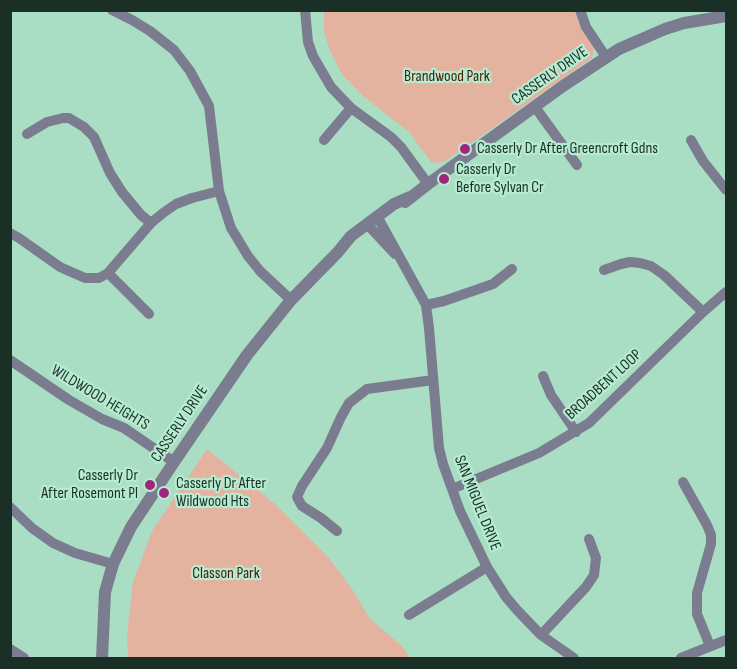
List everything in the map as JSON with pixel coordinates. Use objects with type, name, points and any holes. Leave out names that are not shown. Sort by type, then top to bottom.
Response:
[{"type":"street","points":[[112,10],[150,31],[174,50],[190,71],[209,106],[219,191],[231,228],[260,271],[291,300]]},
{"type":"street","points":[[305,10],[308,42],[316,62],[331,87],[351,108],[391,137],[428,184]]},
{"type":"street","points":[[580,10],[586,27],[606,57]]},
{"type":"street","name":"CASSERLY DRIVE","points":[[102,658],[105,592],[113,564],[131,527],[247,355],[291,300],[338,252],[356,242],[374,223],[398,209],[410,197],[606,57],[665,29],[726,16]]},
{"type":"street","points":[[535,107],[577,165]]},
{"type":"street","points":[[324,140],[351,108]]},
{"type":"street","points":[[27,134],[47,122],[63,118],[69,118],[84,127],[94,137],[122,192],[141,215],[151,223]]},
{"type":"street","points":[[692,140],[703,161],[726,190]]},
{"type":"street","points":[[10,233],[60,267],[85,278],[99,278],[108,273],[151,223],[163,213],[176,204],[219,191]]},
{"type":"street","name":"SAN MIGUEL DRIVE","points":[[374,223],[393,243],[399,258],[426,304],[439,448],[460,511],[487,567],[512,604],[542,635],[574,658]]},
{"type":"street","points":[[604,270],[630,262],[651,266],[664,275],[703,312]]},
{"type":"street","points":[[426,304],[444,301],[492,284],[512,270]]},
{"type":"street","points":[[108,273],[149,314]]},
{"type":"street","name":"BROADBENT LOOP","points":[[452,489],[539,453],[589,423],[726,292]]},
{"type":"street","name":"WILDWOOD HEIGHTS","points":[[10,360],[69,400],[124,428],[174,462]]},
{"type":"street","points":[[543,376],[551,395],[576,432]]},
{"type":"street","points":[[337,531],[302,506],[297,497],[327,448],[349,404],[367,388],[433,380]]},
{"type":"street","points":[[682,482],[711,535],[711,544],[697,593],[697,614],[711,646]]},
{"type":"street","points":[[10,507],[32,528],[53,543],[75,553],[113,564]]},
{"type":"street","points":[[542,635],[586,587],[594,575],[596,558],[589,539]]},
{"type":"street","points":[[409,615],[487,567]]},
{"type":"street","points":[[681,658],[726,640]]},
{"type":"street","name":"CASSERLY DRIVE","points":[[102,643],[109,658]]},
{"type":"street","points":[[10,649],[24,658]]},
{"type":"green space","name":"Brandwood Park","points":[[324,11],[575,11],[578,21],[594,47],[592,58],[447,160],[439,163],[431,162],[409,132],[363,96],[341,73],[324,32]]},
{"type":"green space","name":"Classon Park","points":[[207,449],[276,505],[329,558],[370,619],[402,646],[410,658],[128,658],[127,634],[133,582],[152,531]]},
{"type":"place","name":"Casserly Dr After Greencroft Gdns","points":[[465,149]]},
{"type":"place","name":"Casserly Dr Before Sylvan Cr","points":[[444,179]]},
{"type":"place","name":"Casserly Dr After Rosemont Pl","points":[[150,485]]},
{"type":"place","name":"Casserly Dr After Wildwood Hts","points":[[164,493]]}]
